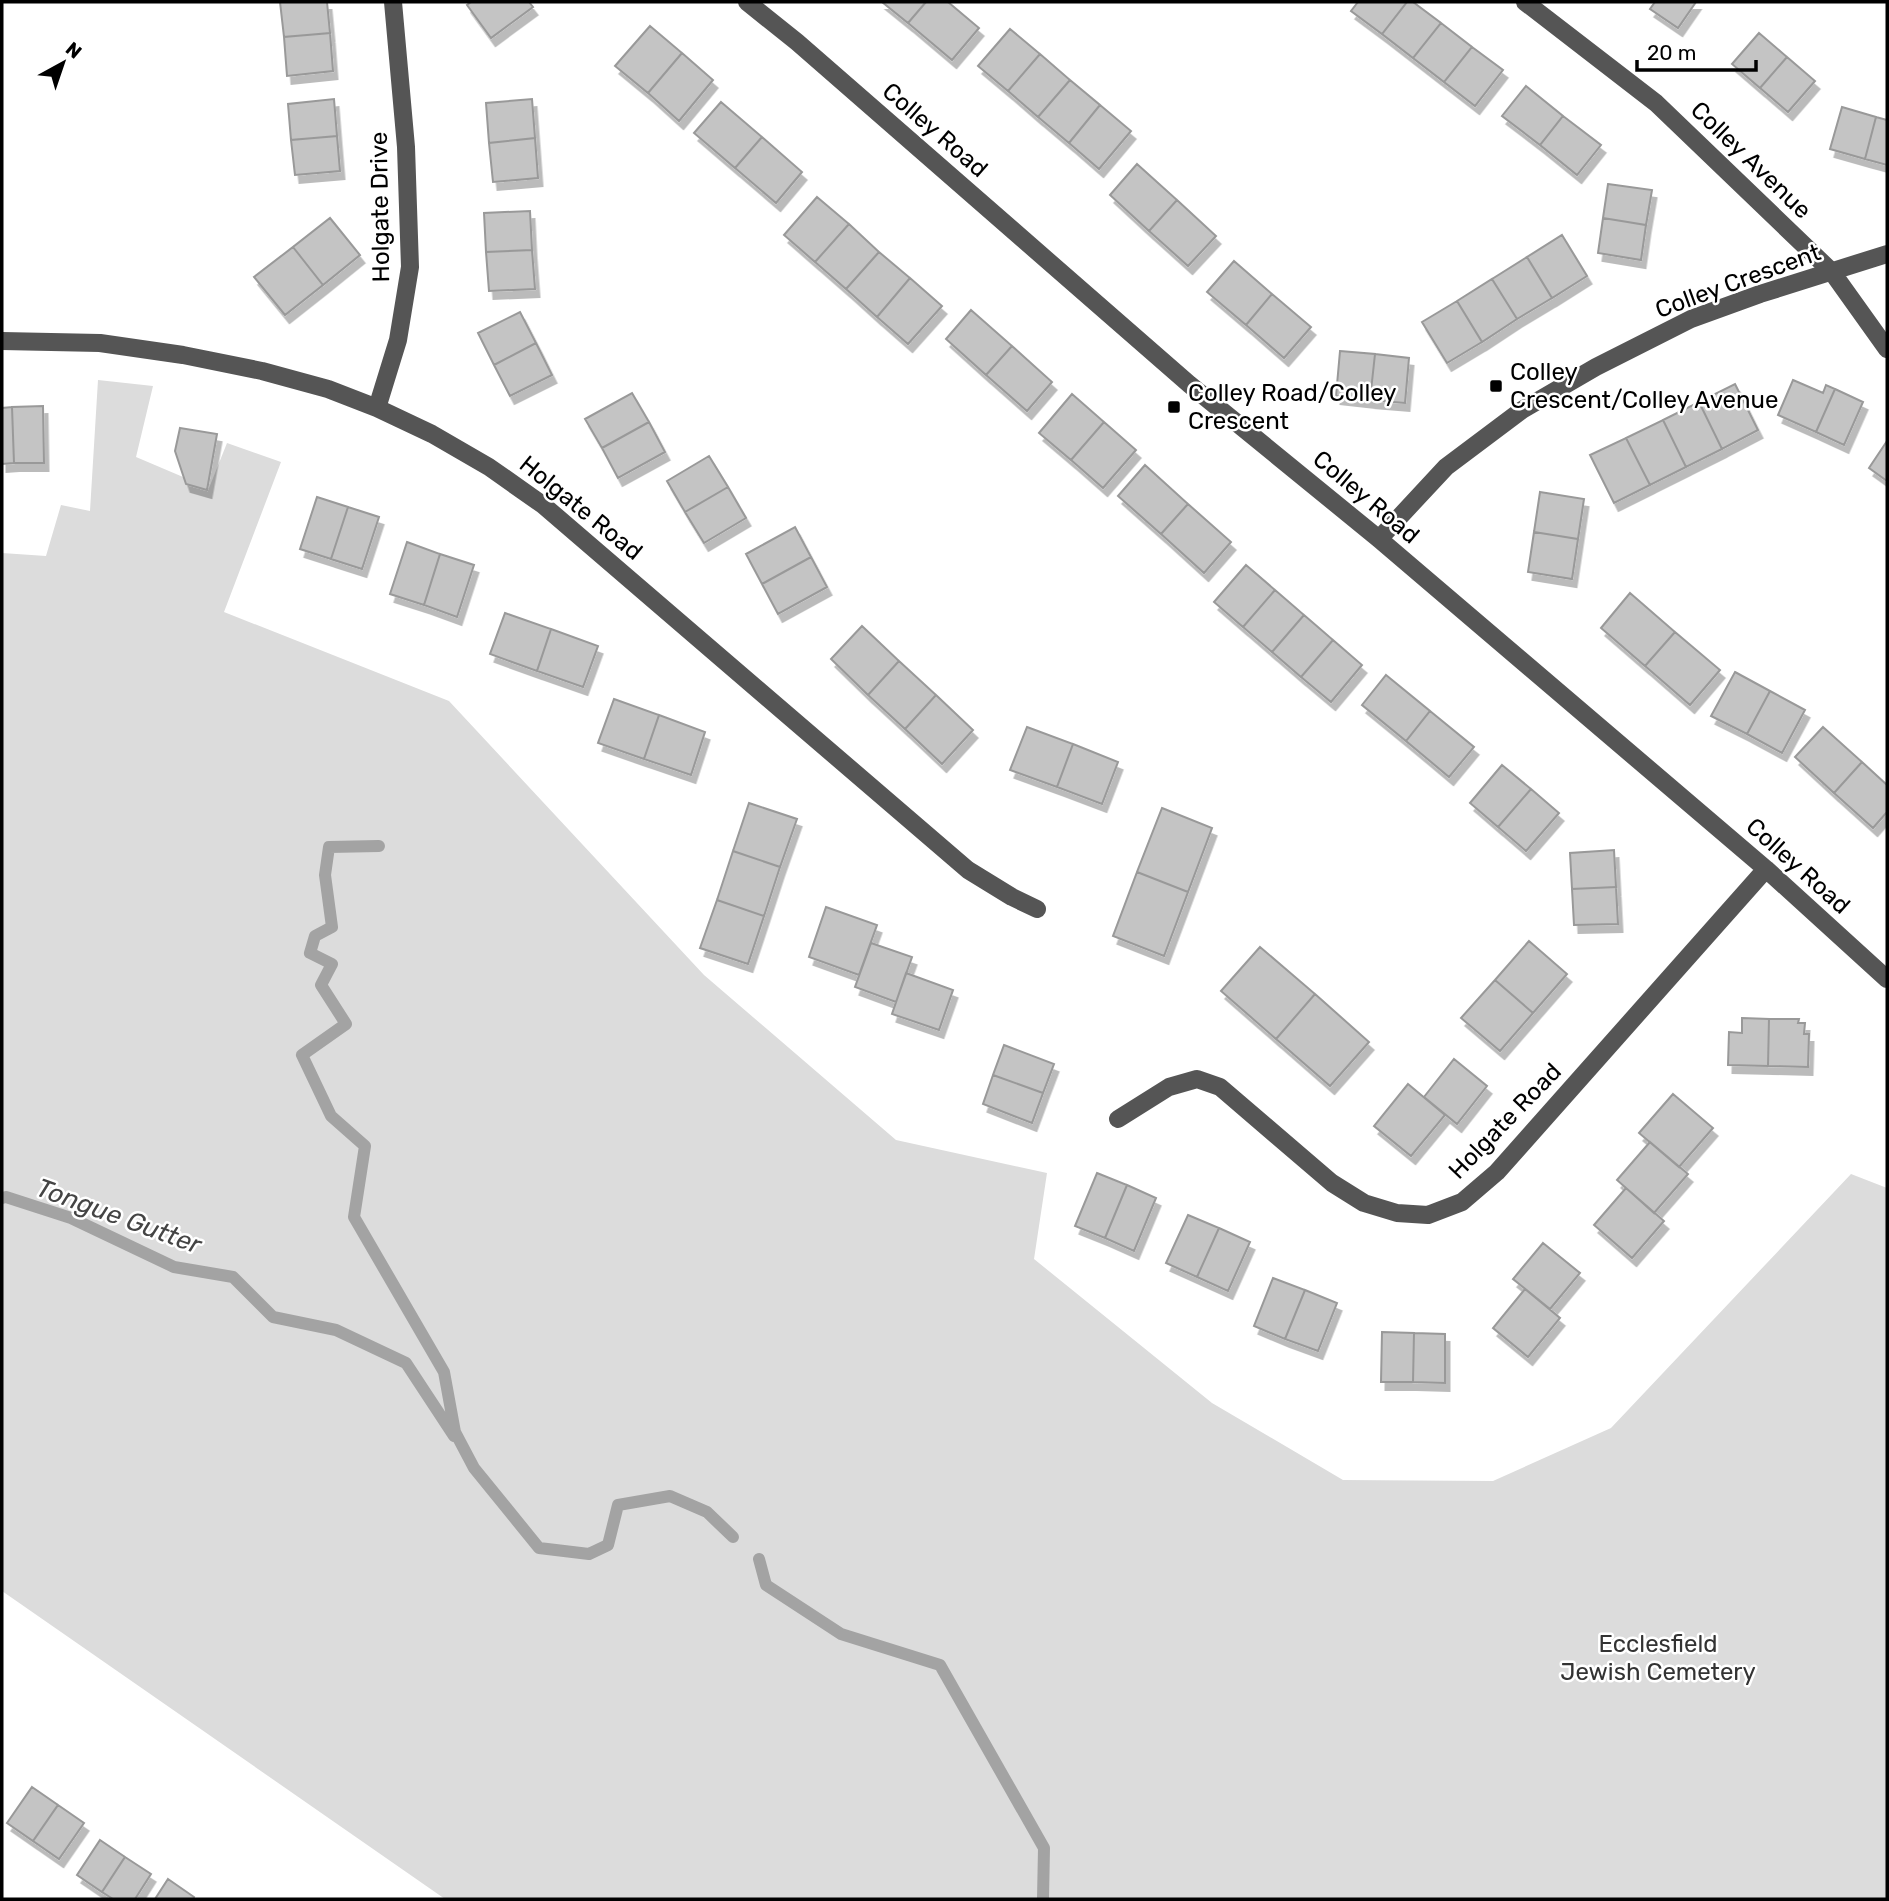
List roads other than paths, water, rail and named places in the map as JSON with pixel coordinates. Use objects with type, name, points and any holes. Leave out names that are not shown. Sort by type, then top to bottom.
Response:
[{"type":"street","name":"Holgate Drive","points":[[377,408],[398,340],[410,267],[406,147],[393,2]]},
{"type":"street","name":"Colley Road","points":[[747,2],[807,51],[1189,384],[1379,539],[1766,869],[1887,979]]},
{"type":"street","name":"Colley Avenue","points":[[1525,2],[1656,103],[1832,272],[1887,349]]},
{"type":"street","name":"Colley Crescent","points":[[1379,539],[1446,467],[1522,410],[1596,367],[1691,319],[1760,293],[1887,254]]},
{"type":"street","name":"Holgate Road","points":[[2,341],[100,343],[183,355],[262,371],[328,389],[432,434],[489,467],[543,505],[968,870],[1037,909]]},
{"type":"street","name":"Holgate Road","points":[[1118,1119],[1168,1087],[1197,1079],[1220,1087],[1332,1183],[1364,1203],[1397,1213],[1428,1215],[1462,1202],[1497,1172],[1766,869]]},
{"type":"waterway","points":[[379,846],[329,847],[325,875],[332,927],[315,936],[310,953],[332,964],[321,985],[346,1024],[302,1055],[331,1116],[365,1146],[354,1217],[444,1372],[455,1432],[474,1468],[539,1548],[589,1554],[608,1545],[618,1505],[670,1496],[707,1512],[733,1537]]},
{"type":"waterway","name":"Tongue Gutter","points":[[2,1198],[71,1218],[174,1267],[233,1277],[273,1317],[336,1330],[406,1363],[454,1436]]},
{"type":"waterway","points":[[759,1559],[766,1585],[841,1634],[940,1665],[1044,1848],[1043,1899]]},
{"type":"place","name":"Colley Crescent/Colley Avenue","points":[[1496,386]]},
{"type":"place","name":"Colley Road/Colley Crescent","points":[[1174,407]]},
{"type":"park label","name":"Ecclesfield Jewish Cemetery","points":[[1658,1658]]}]
